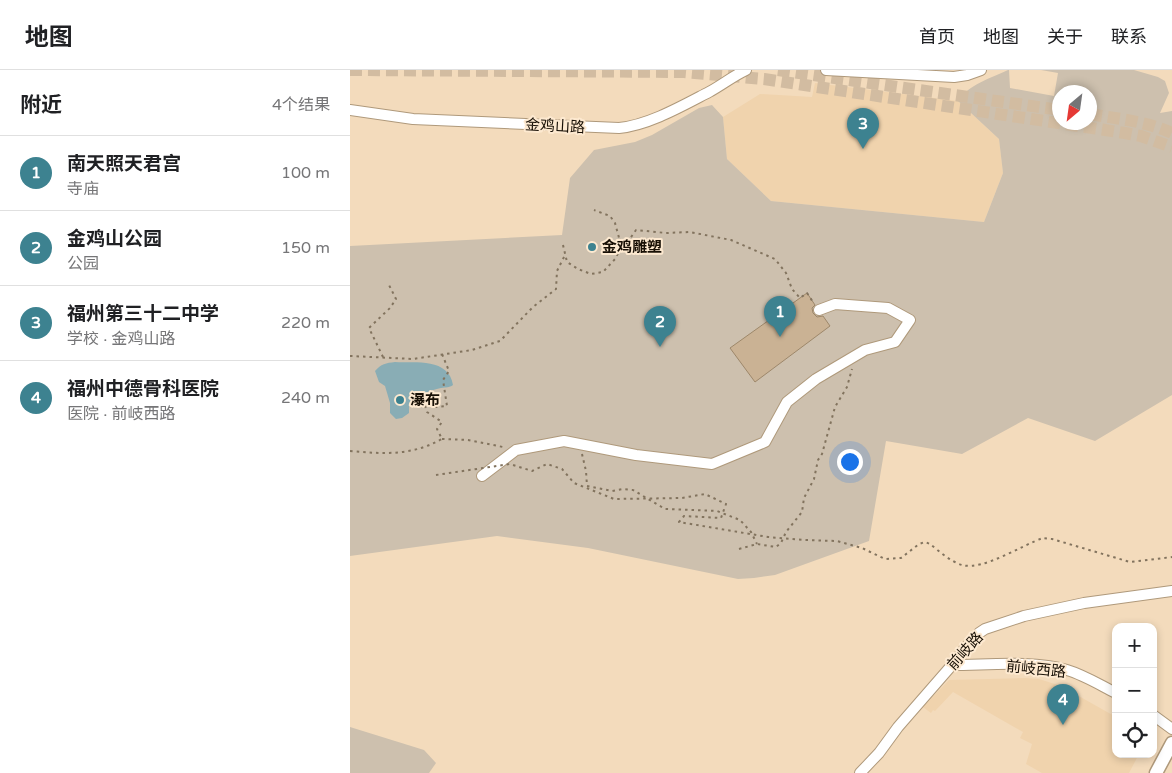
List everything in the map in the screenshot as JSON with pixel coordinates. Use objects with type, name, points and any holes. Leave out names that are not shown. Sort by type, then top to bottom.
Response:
[{"type":"main road","points":[[1156,773],[1172,743]]},
{"type":"street","name":"金鸡山路","points":[[350,110],[412,118],[619,128],[636,125],[652,119],[709,92],[746,70]]},
{"type":"street","points":[[826,70],[954,77],[982,70]]},
{"type":"street","points":[[482,476],[516,450],[564,441],[636,455],[712,464],[765,442],[787,402],[816,379],[865,350],[895,342],[910,320],[888,308],[835,304],[819,310]]},
{"type":"street","name":"前岐路","points":[[860,773],[979,632],[1003,622],[1084,603],[1172,591]]},
{"type":"street","name":"前岐西路","points":[[952,666],[1009,665],[1055,667],[1081,675],[1112,692]]},
{"type":"street","points":[[1157,718],[1172,729]]},
{"type":"path","points":[[563,245],[567,262],[591,274],[603,272],[616,258],[621,245],[615,223],[610,216],[594,210]]},
{"type":"path","points":[[621,245],[629,240],[636,230],[666,233],[690,232],[732,240],[774,259],[786,273],[792,289],[800,298],[807,293],[819,310]]},
{"type":"path","points":[[350,356],[413,359],[442,353],[472,350],[500,340],[534,307],[556,289],[557,271],[565,256]]},
{"type":"path","points":[[383,357],[369,328],[390,308],[396,299],[389,285]]},
{"type":"path","points":[[442,353],[448,371],[443,380],[447,406],[425,406],[427,412],[442,422],[437,429],[442,439]]},
{"type":"path","points":[[739,549],[757,544],[776,547],[782,543],[786,532],[802,512],[804,498],[814,479],[835,407],[846,387],[857,355]]},
{"type":"path","points":[[350,451],[406,453],[429,446],[442,439],[468,440],[516,450]]},
{"type":"path","points":[[579,444],[586,471],[587,486],[612,492],[622,489],[633,490],[665,509],[717,511],[740,520],[751,532],[757,544]]},
{"type":"path","points":[[436,475],[510,464],[532,471],[547,464],[562,469],[574,483],[614,499],[682,498],[705,494],[726,504],[721,518],[684,516],[679,522],[768,537],[837,541],[862,548],[885,559],[901,558],[919,544],[925,542],[961,565],[969,566],[986,562],[1043,538],[1130,562],[1172,557]]},
{"type":"shaded area","points":[[1009,70],[1010,88],[1052,96],[1052,130],[1097,130],[1097,85],[1056,85],[1058,73],[1041,70],[1134,70],[1165,81],[1169,93],[1160,113],[1172,111],[1172,395],[1095,441],[1028,418],[962,454],[886,441],[869,541],[775,575],[738,579],[588,548],[497,536],[350,556],[350,246],[562,235],[570,178],[594,150],[635,142],[652,135],[699,108],[712,105],[723,117],[727,159],[771,201],[984,222],[1003,173],[999,139],[958,101],[962,95],[987,79]]},
{"type":"shaded area","points":[[815,83],[958,101],[999,139],[1003,173],[984,222],[771,201],[727,159],[723,117],[760,94],[812,97]]},
{"type":"shaded area","points":[[1025,678],[1039,679],[1061,686],[1112,715],[1112,758],[1137,758],[1129,773],[1042,773],[1026,764],[1032,744],[1020,738],[1023,732],[953,692],[931,713],[923,707],[949,680]]},
{"type":"shaded area","points":[[350,727],[424,750],[436,763],[429,773],[350,773]]},
{"type":"water","points":[[395,362],[422,363],[438,366],[450,376],[453,385],[432,390],[416,398],[409,403],[409,413],[402,418],[396,419],[390,413],[390,403],[385,386],[379,382],[375,371],[384,364]]},
{"type":"building","points":[[807,293],[815,305],[812,308],[813,313],[817,317],[823,316],[830,326],[755,382],[730,348]]},
{"type":"tunnel","points":[[350,70],[684,72],[764,79],[1125,133],[1141,136],[1172,147]]},
{"type":"tunnel","points":[[778,70],[1052,109]]},
{"type":"tunnel","points":[[1097,115],[1142,123],[1172,133]]},
{"type":"place","name":"福州第三十二中学","points":[[863,149]]},
{"type":"place","name":"金鸡雕塑","points":[[592,247]]},
{"type":"place","name":"南天照天君宫","points":[[780,337]]},
{"type":"place","name":"金鸡山公园","points":[[660,347]]},
{"type":"place","name":"瀑布","points":[[400,400]]},
{"type":"place","name":"福州中德骨科医院","points":[[1063,725]]}]
